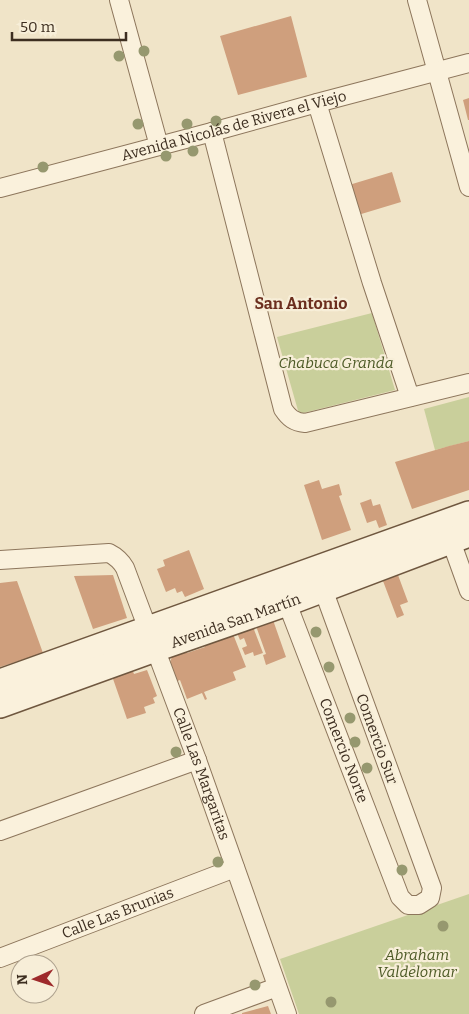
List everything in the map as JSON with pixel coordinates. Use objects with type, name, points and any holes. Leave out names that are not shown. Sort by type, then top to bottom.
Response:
[{"type":"main road","name":"Avenida San Martín","points":[[0,705],[152,639],[469,514]]},
{"type":"main road","name":"Avenida San Martín","points":[[0,682],[287,603],[460,538]]},
{"type":"street","points":[[119,0],[159,146]]},
{"type":"street","points":[[417,0],[469,188]]},
{"type":"street","name":"Avenida Nicolás de Rivera el Viejo","points":[[0,188],[469,63]]},
{"type":"street","points":[[316,103],[410,397]]},
{"type":"street","points":[[212,132],[283,409],[287,415],[294,420],[305,423],[469,383]]},
{"type":"street","points":[[460,538],[469,592]]},
{"type":"street","name":"Calle Las Margaritas","points":[[0,560],[109,553],[121,561],[197,760],[287,1014]]},
{"type":"street","name":"Comercio Sur","points":[[323,589],[432,888],[430,898],[420,905],[408,905],[400,897]]},
{"type":"street","name":"Comercio Norte","points":[[287,603],[400,897]]},
{"type":"street","points":[[0,832],[197,760]]},
{"type":"street","name":"Calle Las Brunias","points":[[0,958],[235,868]]},
{"type":"street","points":[[204,1014],[277,987]]},
{"type":"green space","name":"Chabuca Granda","points":[[372,313],[395,390],[299,414],[277,337]]},
{"type":"green space","points":[[469,397],[469,441],[435,450],[424,409]]},
{"type":"green space","name":"Abraham Valdelomar","points":[[469,894],[469,1014],[299,1014],[280,959]]},
{"type":"building","points":[[291,16],[307,77],[238,95],[220,36]]},
{"type":"building","points":[[469,98],[469,120],[468,120],[463,100]]},
{"type":"building","points":[[392,172],[401,202],[358,215],[349,185]]},
{"type":"building","points":[[469,441],[469,490],[412,509],[395,462]]},
{"type":"building","points":[[319,480],[322,489],[339,484],[342,495],[339,496],[351,530],[322,540],[304,485]]},
{"type":"building","points":[[371,499],[373,506],[380,504],[387,525],[379,528],[376,520],[367,523],[360,503]]},
{"type":"building","points":[[189,550],[204,589],[185,597],[182,591],[177,593],[175,588],[166,592],[157,569],[165,566],[163,560]]},
{"type":"building","points":[[113,575],[127,618],[93,629],[74,576]]},
{"type":"building","points":[[398,575],[408,602],[400,605],[404,615],[397,618],[383,581]]},
{"type":"building","points":[[17,581],[43,653],[0,667],[0,583]]},
{"type":"building","points":[[273,620],[286,657],[266,665],[263,655],[266,654],[256,626]]},
{"type":"building","points":[[253,627],[263,653],[254,656],[253,652],[245,655],[242,648],[247,646],[244,638],[240,640],[237,633]]},
{"type":"building","points":[[233,634],[246,667],[233,672],[236,680],[204,692],[207,699],[205,700],[202,693],[187,699],[180,680],[175,682],[169,665],[173,654],[186,650],[187,653],[205,647],[203,642]]},
{"type":"building","points":[[132,669],[134,674],[147,670],[157,696],[153,698],[155,703],[144,707],[146,713],[127,719],[112,676]]},
{"type":"building","points":[[268,1006],[271,1014],[242,1014],[242,1013]]},
{"type":"district","name":"San Antonio","points":[[301,303]]}]
